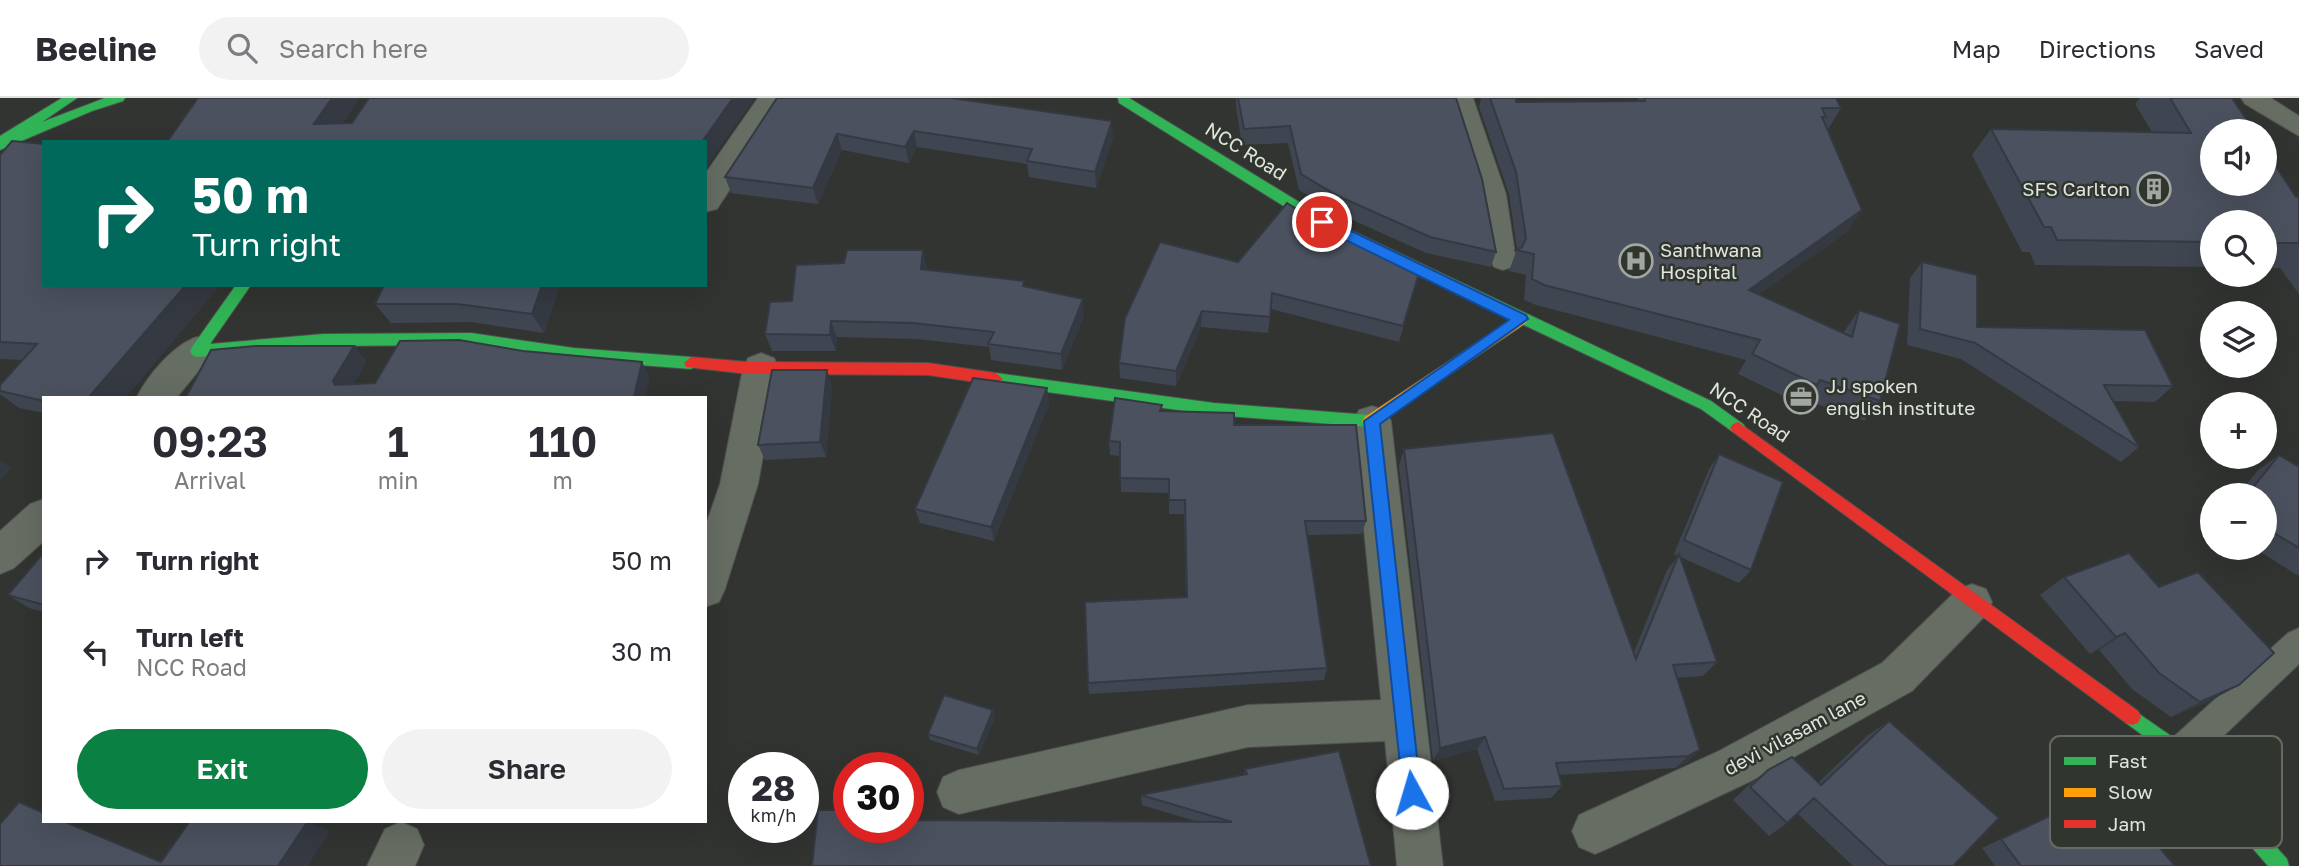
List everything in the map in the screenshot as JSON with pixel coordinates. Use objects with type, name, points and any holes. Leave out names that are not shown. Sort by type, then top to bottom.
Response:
[{"type":"street","points":[[0,143],[71,98]]},
{"type":"street","points":[[0,143],[119,98]]},
{"type":"street","points":[[707,197],[774,98]]},
{"type":"street","points":[[1117,99],[1157,98]]},
{"type":"street","name":"NCC Road","points":[[1117,99],[1322,222],[1706,405],[1888,535],[1972,602],[2157,736]]},
{"type":"street","points":[[156,396],[197,351],[243,287]]},
{"type":"street","points":[[197,351],[323,340],[471,339],[574,354],[761,368],[928,369],[1214,409],[1372,421],[1521,319]]},
{"type":"street","points":[[381,374],[402,339]]},
{"type":"street","points":[[707,583],[739,484],[761,368]]},
{"type":"street","points":[[1372,421],[1420,866]]},
{"type":"street","name":"devi vilasam lane","points":[[1595,831],[1735,766],[1897,677],[1972,602]]},
{"type":"street","points":[[959,792],[1248,726],[1404,720]]},
{"type":"street","name":"NCC Road","points":[[2264,848],[2280,866]]},
{"type":"lane","points":[[1461,98],[1493,194],[1503,260]]},
{"type":"lane","points":[[2253,98],[2299,127]]},
{"type":"lane","points":[[2199,736],[2299,643]]},
{"type":"building","points":[[198,98],[332,98],[314,124],[352,123],[369,98],[733,98],[703,140],[168,140]]},
{"type":"building","points":[[777,98],[951,98],[1112,121],[1095,172],[1027,161],[1032,149],[914,131],[905,147],[837,134],[813,188],[725,177]]},
{"type":"building","points":[[1238,98],[1456,98],[1482,179],[1496,252],[1430,237],[1338,196],[1301,174],[1290,126],[1244,129]]},
{"type":"building","points":[[1490,98],[1516,98],[1516,102],[1645,101],[1644,98],[1836,98],[1841,108],[1822,108],[1826,117],[1822,117],[1862,210],[1749,290],[1852,337],[1859,310],[1900,324],[1880,401],[1820,380],[1817,385],[1752,354],[1760,340],[1544,285],[1532,279],[1534,254],[1516,250],[1522,247],[1526,238],[1516,172]]},
{"type":"building","points":[[2170,98],[2232,98],[2246,119],[2200,119],[2200,196],[2277,196],[2277,168],[2296,197],[2299,197],[2299,243],[2277,243],[2277,210],[2200,210],[2200,242],[2057,240],[2051,227],[2044,227],[1991,129],[2191,133]]},
{"type":"building","points":[[12,141],[42,144],[42,287],[184,287],[90,396],[42,396],[42,401],[0,391],[0,385],[37,344],[0,342],[0,155]]},
{"type":"building","points":[[1287,203],[1311,218],[1420,270],[1403,326],[1272,293],[1270,317],[1202,311],[1176,371],[1119,363],[1125,318],[1160,242],[1238,262]]},
{"type":"building","points":[[847,250],[923,250],[921,269],[1024,281],[1023,286],[1083,299],[1061,354],[988,344],[994,332],[913,323],[831,321],[830,335],[765,334],[770,302],[792,301],[796,265],[844,263]]},
{"type":"building","points":[[1922,262],[1977,275],[1977,327],[2145,330],[2173,386],[2104,385],[2139,447],[1975,343],[1920,329]]},
{"type":"building","points":[[383,287],[541,287],[532,314],[457,304],[375,304]]},
{"type":"building","points":[[459,340],[523,351],[642,362],[634,396],[187,396],[211,350],[255,346],[354,346],[333,381],[335,385],[375,383],[400,341]]},
{"type":"building","points":[[772,370],[827,370],[820,442],[758,445]]},
{"type":"building","points":[[973,378],[1047,388],[991,527],[915,509]]},
{"type":"building","points":[[1115,398],[1162,405],[1160,411],[1234,413],[1234,425],[1356,425],[1366,521],[1305,521],[1327,668],[1088,683],[1085,602],[1187,597],[1185,500],[1169,500],[1169,479],[1120,478],[1120,442],[1109,441]]},
{"type":"building","points":[[1553,433],[1636,659],[1679,554],[1717,662],[1673,665],[1700,750],[1688,756],[1556,763],[1562,786],[1504,789],[1485,737],[1440,748],[1404,449]]},
{"type":"building","points":[[1719,454],[1783,482],[1751,570],[1684,540]]},
{"type":"building","points":[[2279,455],[2299,467],[2299,548],[2277,535],[2277,483],[2257,483],[2268,469],[2277,469]]},
{"type":"building","points":[[2129,553],[2159,587],[2198,572],[2274,653],[2239,685],[2200,702],[2159,673],[2125,633],[2116,637],[2064,577]]},
{"type":"building","points":[[42,554],[42,604],[8,595]]},
{"type":"building","points":[[944,695],[993,710],[977,749],[928,734]]},
{"type":"building","points":[[1889,721],[1999,818],[1953,866],[1887,866],[1814,798],[1787,823],[1750,787],[1768,770],[1792,757],[1821,785]]},
{"type":"building","points":[[1339,751],[1371,866],[812,866],[814,843],[819,843],[819,810],[833,810],[833,843],[924,843],[924,820],[1232,822],[1141,795],[1247,774],[1245,769]]},
{"type":"building","points":[[19,802],[42,812],[42,823],[68,823],[161,862],[189,823],[307,823],[278,866],[0,866],[0,824]]},
{"type":"building","points":[[2050,816],[2050,848],[2160,848],[2175,866],[2021,866],[2001,839]]},
{"type":"traffic: fast","points":[[0,142],[71,98]]},
{"type":"traffic: fast","points":[[0,145],[87,108],[119,98]]},
{"type":"traffic: fast","points":[[1123,100],[1322,223],[1706,405],[1738,428]]},
{"type":"traffic: fast","points":[[243,287],[197,351],[323,340],[471,339],[574,354],[691,363]]},
{"type":"traffic: fast","points":[[996,379],[1214,409],[1370,421]]},
{"type":"traffic: fast","points":[[2132,717],[2158,736]]},
{"type":"traffic: fast","points":[[2264,848],[2280,866]]},
{"type":"traffic: slow","points":[[1370,421],[1521,319]]},
{"type":"traffic: jam","points":[[691,363],[748,368],[928,369],[996,379]]},
{"type":"traffic: jam","points":[[1738,428],[2132,717]]},
{"type":"place","name":"SFS Carlton","points":[[2154,189]]},
{"type":"place","name":"Santhwana Hospital","points":[[1636,261]]},
{"type":"place","name":"JJ spoken english institute","points":[[1801,397]]},
{"type":"route","points":[[1322,222],[1521,319],[1372,421],[1412,793]]}]
